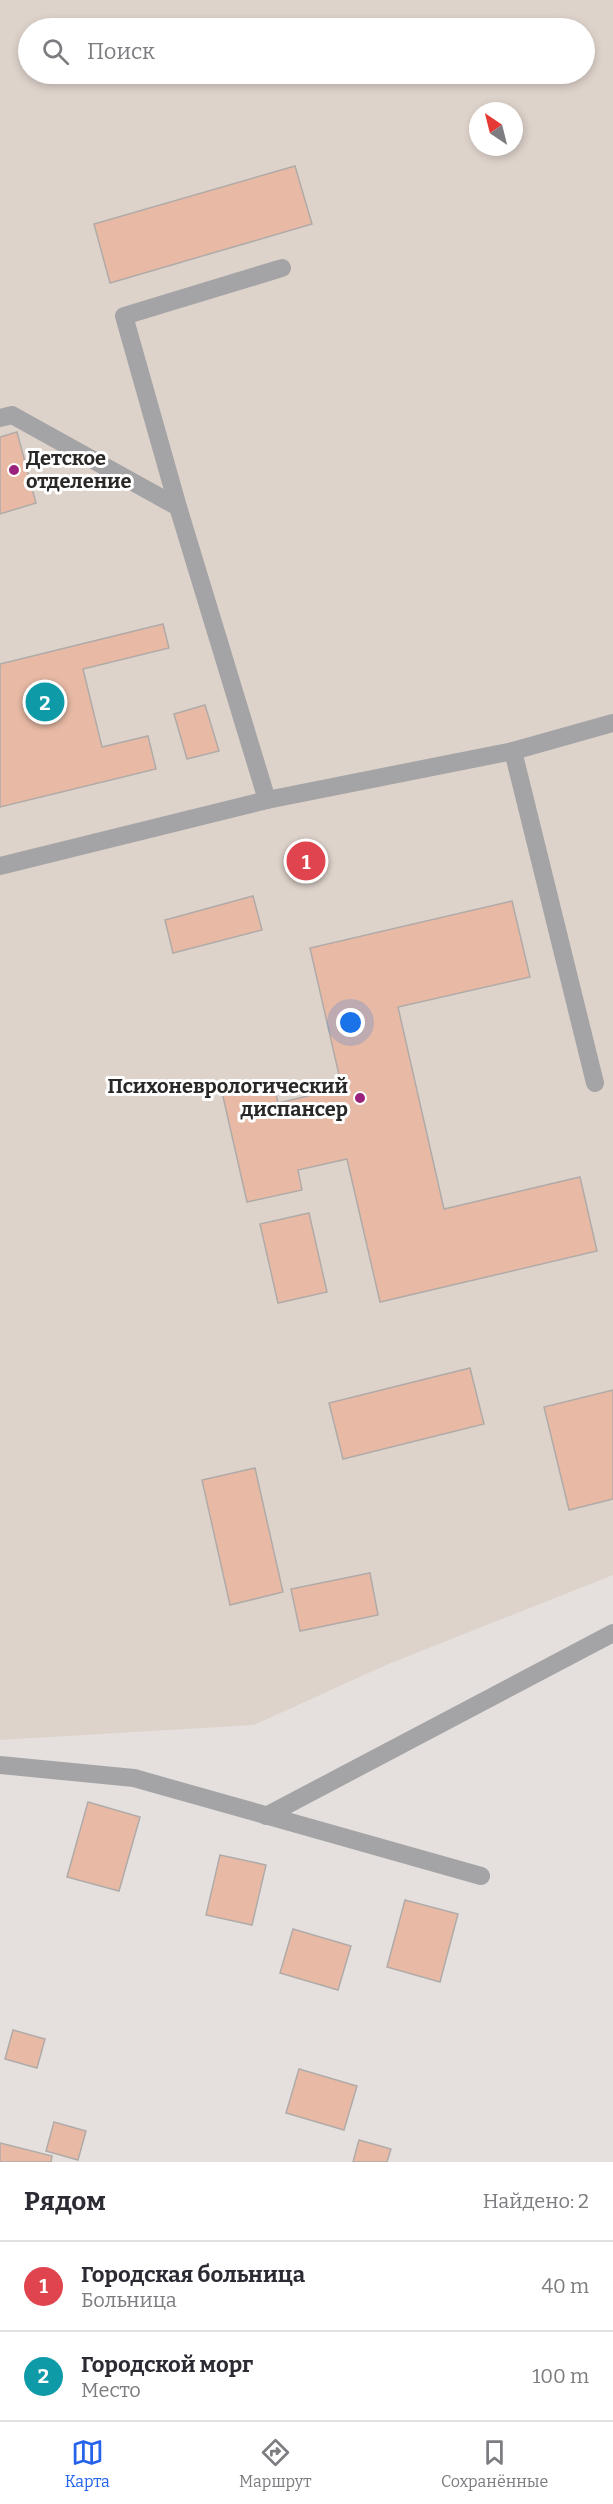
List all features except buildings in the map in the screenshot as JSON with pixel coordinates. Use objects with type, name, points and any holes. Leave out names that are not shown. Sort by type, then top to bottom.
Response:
[{"type":"street","points":[[267,800],[178,507],[124,316],[282,268]]},
{"type":"street","points":[[0,418],[12,415],[178,507]]},
{"type":"street","points":[[0,866],[267,800],[513,751],[613,723]]},
{"type":"street","points":[[513,751],[595,1083]]},
{"type":"street","points":[[266,1816],[613,1633]]},
{"type":"street","points":[[0,1765],[134,1778],[481,1876]]},
{"type":"shaded area","points":[[0,0],[613,0],[613,1575],[386,1665],[254,1725],[0,1740]]},
{"type":"place","name":"Детское отделение","points":[[14,470]]},
{"type":"place","name":"Городской морг","points":[[45,702]]},
{"type":"place","name":"Городская больница","points":[[306,861]]},
{"type":"place","name":"Психоневрологический диспансер","points":[[360,1098]]}]
